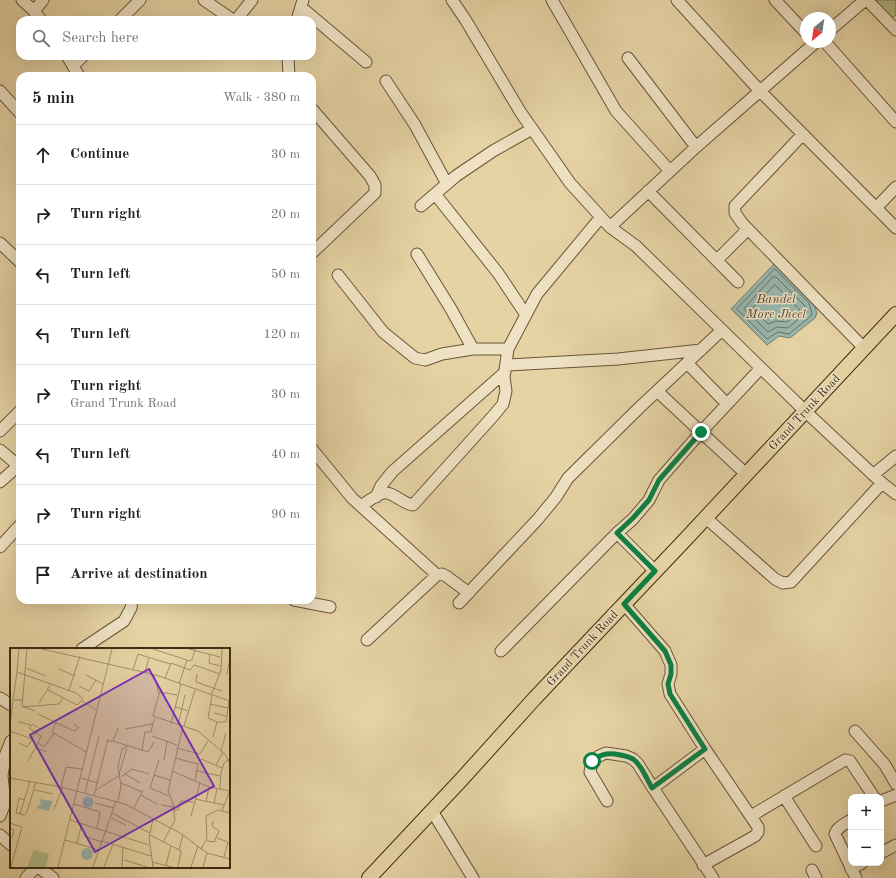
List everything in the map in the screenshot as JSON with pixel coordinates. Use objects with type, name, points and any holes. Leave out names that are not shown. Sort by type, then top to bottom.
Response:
[{"type":"main road","name":"Grand Trunk Road","points":[[369,878],[500,735],[706,518],[896,314]]},
{"type":"street","points":[[22,0],[38,16]]},
{"type":"street","points":[[34,11],[43,0]]},
{"type":"street","points":[[124,16],[140,0]]},
{"type":"street","points":[[204,0],[228,16]]},
{"type":"street","points":[[238,16],[252,0]]},
{"type":"street","points":[[552,0],[616,111],[670,171]]},
{"type":"street","points":[[677,0],[760,91],[896,228]]},
{"type":"street","points":[[775,0],[800,27]]},
{"type":"street","points":[[836,25],[866,0],[896,30]]},
{"type":"street","points":[[456,2],[521,112],[570,183],[610,227],[636,246],[805,411],[873,475],[896,494]]},
{"type":"street","points":[[298,16],[302,4],[315,16]]},
{"type":"street","points":[[316,17],[366,62]]},
{"type":"street","points":[[610,227],[696,147],[811,48]]},
{"type":"street","points":[[824,48],[896,122]]},
{"type":"street","points":[[628,58],[696,147]]},
{"type":"street","points":[[69,60],[77,72]]},
{"type":"street","points":[[73,66],[79,60]]},
{"type":"street","points":[[288,60],[289,72]]},
{"type":"street","points":[[386,82],[415,125],[447,184]]},
{"type":"street","points":[[0,91],[16,109]]},
{"type":"street","points":[[316,114],[370,176],[375,185],[375,193],[316,249]]},
{"type":"street","points":[[421,206],[447,184],[493,151],[532,129]]},
{"type":"street","points":[[803,134],[735,206],[735,214],[864,348]]},
{"type":"street","points":[[876,208],[896,187]]},
{"type":"street","points":[[648,191],[738,282]]},
{"type":"street","points":[[435,194],[498,273],[526,315]]},
{"type":"street","points":[[361,506],[384,493],[390,494],[407,504],[413,505],[494,416],[503,404],[506,391],[505,368],[508,350],[537,294],[601,217]]},
{"type":"street","points":[[717,260],[748,229]]},
{"type":"street","points":[[0,243],[16,258]]},
{"type":"street","points":[[417,254],[451,309],[472,349]]},
{"type":"street","points":[[338,275],[383,332],[415,358],[425,360],[442,354],[472,349],[508,350]]},
{"type":"street","points":[[459,603],[538,518],[556,497],[568,478],[722,330]]},
{"type":"street","points":[[376,497],[381,486],[392,472],[505,368],[618,359],[701,350]]},
{"type":"street","points":[[687,363],[727,404]]},
{"type":"street","points":[[501,651],[633,518],[649,500],[659,480],[701,432],[761,368]]},
{"type":"street","points":[[657,391],[746,474]]},
{"type":"street","points":[[0,431],[16,415]]},
{"type":"street","points":[[0,450],[16,463]]},
{"type":"street","points":[[316,454],[352,498],[437,576]]},
{"type":"street","points":[[873,475],[896,456]]},
{"type":"street","points":[[0,482],[16,469]]},
{"type":"street","points":[[706,518],[775,579],[784,583],[791,582],[882,483]]},
{"type":"street","points":[[0,547],[16,529]]},
{"type":"street","points":[[617,533],[655,571]]},
{"type":"street","points":[[367,640],[437,576],[442,574],[446,576],[468,593]]},
{"type":"street","points":[[83,648],[124,620],[131,608],[132,604]]},
{"type":"street","points":[[315,604],[330,607]]},
{"type":"street","points":[[624,604],[665,651],[671,665],[671,674],[668,684],[670,694],[758,827],[758,832],[755,836],[703,865]]},
{"type":"street","points":[[0,698],[10,704]]},
{"type":"street","points":[[855,731],[885,765],[896,784]]},
{"type":"street","points":[[0,816],[5,803],[2,776],[5,756],[10,744]]},
{"type":"street","points":[[652,788],[705,749]]},
{"type":"street","points":[[607,802],[590,772],[592,761],[606,753],[626,756],[633,759],[638,764],[652,788],[713,878]]},
{"type":"street","points":[[751,816],[845,760],[850,761],[872,794]]},
{"type":"street","points":[[884,800],[896,795]]},
{"type":"street","points":[[784,796],[816,846]]},
{"type":"street","points":[[432,811],[473,878]]},
{"type":"street","points":[[848,822],[836,830],[835,834],[854,873]]},
{"type":"street","points":[[0,835],[10,844]]},
{"type":"street","points":[[884,852],[895,846]]},
{"type":"street","points":[[26,878],[36,868]]},
{"type":"street","points":[[38,868],[53,878]]},
{"type":"green space","points":[[864,0],[896,0],[896,15],[885,24]]},
{"type":"water","name":"Bandel More Jheel","points":[[775,263],[813,301],[817,313],[815,318],[790,338],[779,336],[767,345],[731,309]]},
{"type":"route","points":[[592,761],[606,753],[626,756],[633,759],[638,764],[652,788],[705,749],[670,694],[668,684],[671,674],[671,665],[665,651],[624,604],[655,571],[617,533],[649,500],[659,480],[701,432]]}]
